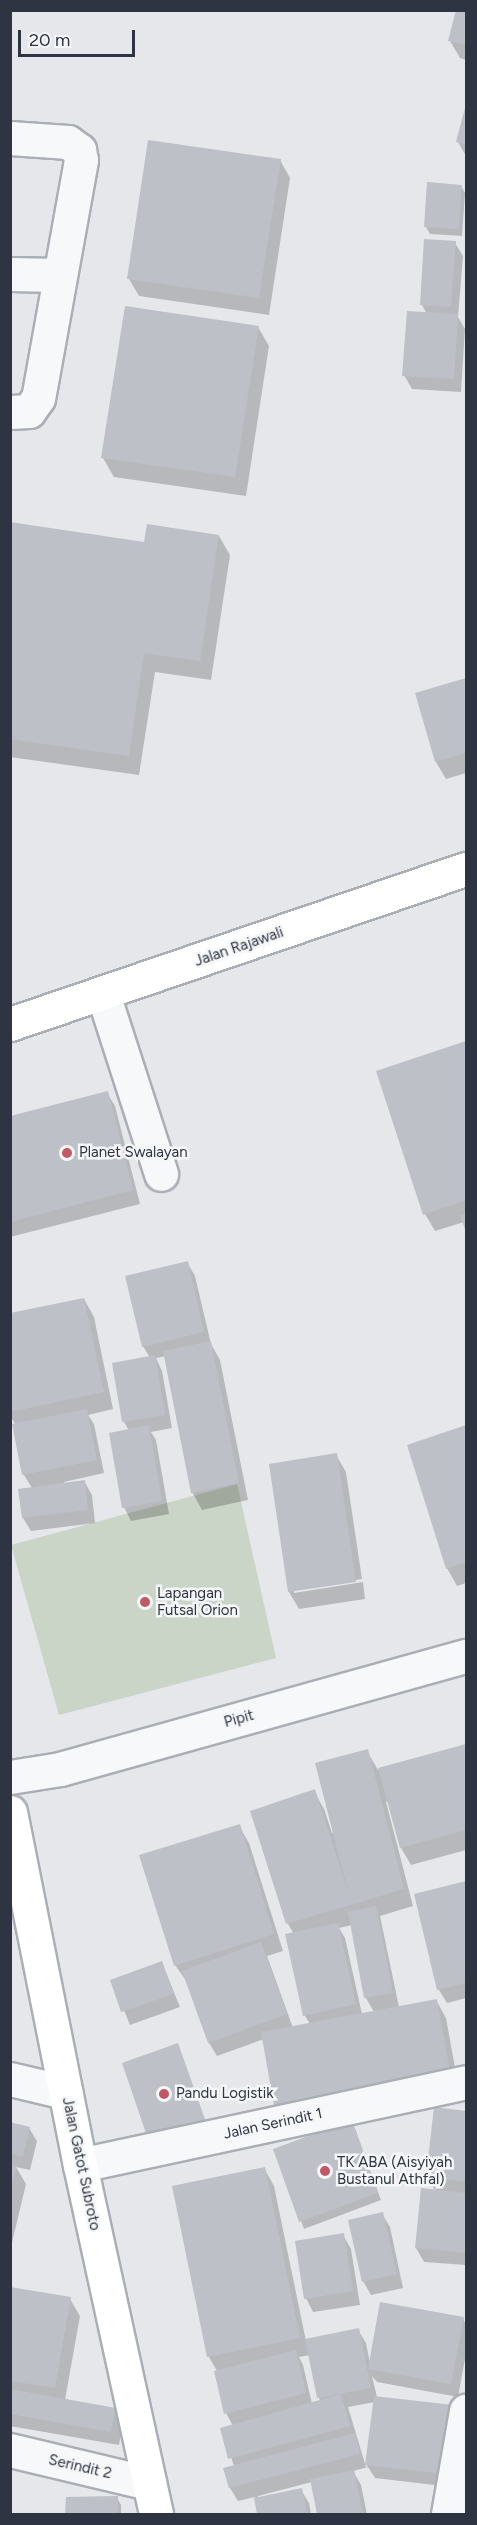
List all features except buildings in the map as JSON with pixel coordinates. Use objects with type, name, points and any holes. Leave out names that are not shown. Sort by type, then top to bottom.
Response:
[{"type":"street","points":[[10,138],[68,142],[81,154],[36,404],[29,411],[10,412]]},
{"type":"street","points":[[10,274],[60,275]]},
{"type":"street","name":"Jalan Rajawali","points":[[10,1024],[466,869]]},
{"type":"street","points":[[103,994],[161,1174]]},
{"type":"street","name":"Pipit","points":[[10,1777],[60,1769],[466,1656]]},
{"type":"street","name":"Jalan Gatot Subroto","points":[[10,1812],[80,2165],[153,2499]]},
{"type":"street","points":[[10,2079],[65,2092]]},
{"type":"street","name":"Jalan Serindit 1","points":[[80,2165],[466,2082]]},
{"type":"street","points":[[448,2514],[466,2411]]},
{"type":"street","name":"Serindit 2","points":[[10,2450],[153,2499]]},
{"type":"shaded area","name":"Lapangan Futsal Orion","points":[[237,1484],[276,1658],[59,1715],[11,1545]]},
{"type":"place","name":"Planet Swalayan","points":[[67,1153]]},
{"type":"place","name":"Lapangan Futsal Orion","points":[[145,1602]]},
{"type":"place","name":"Pandu Logistik","points":[[164,2094]]},
{"type":"place","name":"TK ABA (Aisyiyah Bustanul Athfal)","points":[[325,2171]]}]
